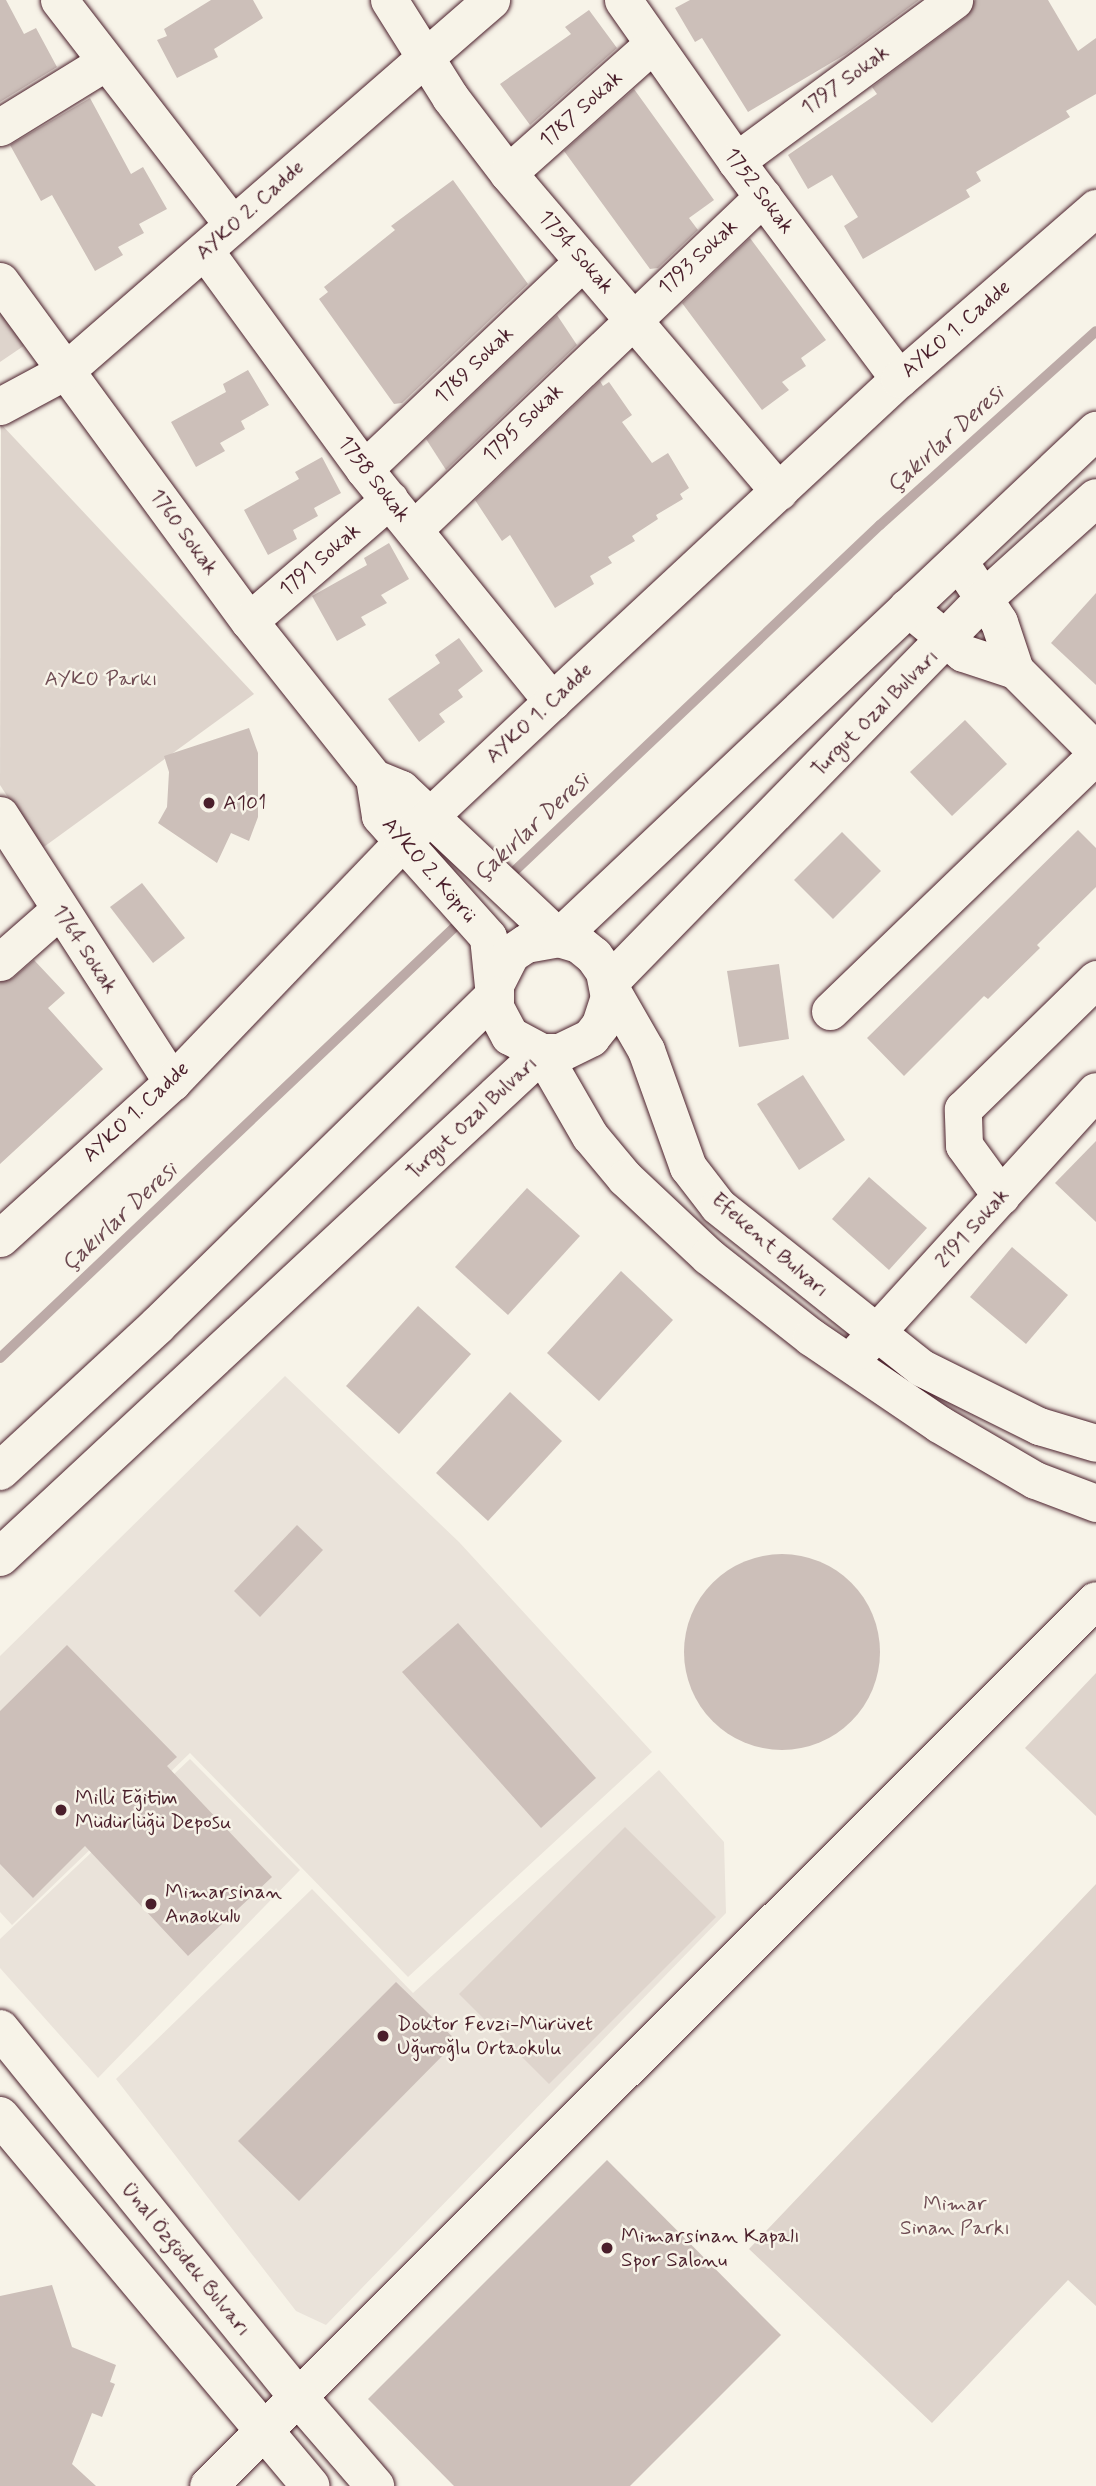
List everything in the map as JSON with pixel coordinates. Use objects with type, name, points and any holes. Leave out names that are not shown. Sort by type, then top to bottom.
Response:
[{"type":"main road","points":[[542,1053],[510,1036],[499,1020],[494,996],[501,968],[511,954],[526,944],[559,938],[1096,430]]},
{"type":"main road","name":"Turgut Ozal Bulvarı","points":[[0,1557],[542,1053],[568,1050],[591,1038],[608,1008],[608,984],[947,640],[985,598],[1096,498]]},
{"type":"main road","name":"Efekent Bulvarı","points":[[559,938],[579,944],[594,956],[608,984]]},
{"type":"main road","points":[[0,1471],[157,1326],[494,996]]},
{"type":"main road","name":"Ünal Özgödek Bulvarı","points":[[0,2029],[298,2398],[375,2486]]},
{"type":"main road","points":[[0,2116],[311,2486]]},
{"type":"street","points":[[59,0],[104,63],[233,225]]},
{"type":"street","name":"1754 Sokak","points":[[389,0],[426,53],[450,97],[508,173],[779,491]]},
{"type":"street","name":"AYKO 2. Cadde","points":[[0,406],[65,371],[205,251],[426,53],[491,0]]},
{"type":"street","name":"1752 Sokak","points":[[623,0],[736,160],[899,379]]},
{"type":"street","name":"1797 Sokak","points":[[736,160],[954,0]]},
{"type":"street","name":"1787 Sokak","points":[[508,173],[653,44]]},
{"type":"street","points":[[0,127],[104,63]]},
{"type":"street","name":"1793 Sokak","points":[[632,317],[763,197]]},
{"type":"street","name":"AYKO 1. Cadde","points":[[0,1238],[172,1082],[401,842],[899,379],[1096,208]]},
{"type":"street","name":"1758 Sokak","points":[[205,251],[364,469],[552,701]]},
{"type":"street","name":"1789 Sokak","points":[[364,469],[583,261]]},
{"type":"street","name":"1760 Sokak","points":[[0,281],[249,621],[374,778]]},
{"type":"street","name":"1795 Sokak","points":[[414,530],[632,317]]},
{"type":"street","name":"1791 Sokak","points":[[249,621],[390,499]]},
{"type":"street","points":[[830,1011],[1096,753],[1015,670],[999,622],[958,560]]},
{"type":"street","points":[[907,607],[963,653],[1015,670]]},
{"type":"street","name":"AYKO 2. Köprü","points":[[374,778],[401,789],[522,907],[559,938]]},
{"type":"street","name":"AYKO 2. Köprü","points":[[374,778],[380,816],[488,937],[494,996]]},
{"type":"street","name":"1764 Sokak","points":[[0,815],[172,1082]]},
{"type":"street","points":[[0,962],[59,910]]},
{"type":"street","points":[[1001,1196],[964,1145],[963,1109],[1096,979]]},
{"type":"street","name":"Efekent Bulvarı","points":[[608,984],[646,1050],[688,1167],[718,1206],[922,1368],[1039,1426],[1096,1443]]},
{"type":"street","points":[[542,1053],[590,1136],[625,1178],[708,1256],[847,1364],[1035,1480],[1096,1503]]},
{"type":"street","name":"2191 Sokak","points":[[847,1364],[1096,1091]]},
{"type":"street","points":[[208,2486],[266,2432],[1096,1600]]},
{"type":"shaded area","points":[[285,1376],[459,1542],[652,1752],[408,1977],[190,1753],[12,1925],[0,1912],[0,1656]]},
{"type":"shaded area","name":"Mimarsinan Anaokulu","points":[[190,1759],[300,1870],[98,2078],[0,1968],[0,1939]]},
{"type":"shaded area","name":"Doktor Fevzi-Mürüvet Uğuroğlu Ortaokulu","points":[[659,1770],[724,1842],[726,1913],[326,2325],[296,2311],[116,2079],[312,1889],[413,1993]]},
{"type":"green space","points":[[0,302],[28,343],[0,362]]},
{"type":"green space","name":"AYKO Parkı","points":[[1,424],[254,694],[41,849],[0,785]]},
{"type":"green space","points":[[1096,1673],[1096,1816],[1025,1748]]},
{"type":"green space","points":[[625,1827],[716,1917],[549,2084],[459,1994]]},
{"type":"green space","name":"Mimar Sinan Parkı","points":[[1096,1884],[1096,2306],[1068,2280],[932,2423],[749,2249]]},
{"type":"building","points":[[0,0],[6,0],[24,34],[36,28],[57,67],[0,102]]},
{"type":"building","points":[[211,0],[253,0],[263,18],[214,49],[218,57],[177,78],[157,40],[167,36],[164,29]]},
{"type":"building","points":[[690,0],[919,0],[846,54],[748,112],[702,38],[695,42],[675,8]]},
{"type":"building","points":[[975,0],[1048,0],[1078,51],[1096,38],[1096,94],[1066,111],[1070,117],[976,172],[981,181],[966,190],[970,197],[863,259],[844,226],[858,217],[832,175],[808,189],[788,155],[877,94],[872,87],[966,17]]},
{"type":"building","points":[[589,10],[617,48],[530,125],[500,84],[571,34],[565,27]]},
{"type":"building","points":[[634,89],[714,200],[689,218],[698,230],[658,268],[650,269],[564,151]]},
{"type":"building","points":[[90,98],[131,174],[143,167],[167,209],[139,224],[144,233],[118,247],[123,255],[95,271],[52,195],[41,201],[10,145]]},
{"type":"building","points":[[453,180],[528,284],[402,403],[394,404],[319,299],[328,292],[324,287],[395,230],[391,226]]},
{"type":"building","points":[[750,238],[826,340],[801,358],[806,366],[782,382],[789,390],[762,410],[682,303]]},
{"type":"building","points":[[557,315],[577,345],[446,470],[426,439]]},
{"type":"building","points":[[248,370],[269,405],[241,421],[245,429],[220,443],[225,451],[196,467],[171,422],[226,392],[223,384]]},
{"type":"building","points":[[600,381],[603,386],[609,382],[632,415],[622,422],[652,463],[668,453],[689,488],[680,494],[683,499],[656,515],[658,519],[632,536],[635,541],[608,557],[612,563],[590,576],[594,584],[555,608],[510,535],[502,541],[475,500]]},
{"type":"building","points":[[322,457],[341,493],[314,508],[318,516],[293,530],[297,539],[268,555],[244,510],[299,479],[295,472]]},
{"type":"building","points":[[389,543],[409,579],[381,595],[387,603],[361,617],[366,625],[337,641],[312,596],[367,565],[364,558]]},
{"type":"building","points":[[1096,593],[1096,685],[1051,643]]},
{"type":"building","points":[[459,638],[483,671],[458,690],[463,697],[439,714],[445,722],[419,742],[388,699],[440,663],[435,655]]},
{"type":"building","points":[[965,720],[1007,764],[952,816],[910,772]]},
{"type":"building","points":[[249,728],[258,753],[258,817],[249,841],[231,833],[217,863],[158,823],[167,807],[169,772],[164,756]]},
{"type":"building","points":[[1078,830],[1096,848],[1096,887],[1037,945],[1040,948],[988,999],[984,996],[904,1076],[867,1038]]},
{"type":"building","points":[[842,832],[881,871],[833,919],[794,880]]},
{"type":"building","points":[[142,883],[185,938],[153,963],[110,907]]},
{"type":"building","points":[[34,960],[65,993],[48,1008],[103,1069],[0,1164],[0,982],[13,978]]},
{"type":"building","points":[[779,964],[789,1039],[739,1047],[727,971]]},
{"type":"building","points":[[803,1075],[845,1140],[799,1170],[757,1104]]},
{"type":"building","points":[[1096,1141],[1096,1222],[1055,1183]]},
{"type":"building","points":[[869,1177],[927,1228],[889,1270],[832,1219]]},
{"type":"building","points":[[527,1188],[580,1236],[508,1315],[455,1267]]},
{"type":"building","points":[[1012,1247],[1068,1295],[1026,1344],[970,1297]]},
{"type":"building","points":[[621,1271],[673,1320],[599,1401],[547,1353]]},
{"type":"building","points":[[418,1306],[471,1354],[399,1434],[346,1386]]},
{"type":"building","points":[[510,1392],[562,1441],[488,1521],[436,1473]]},
{"type":"building","points":[[297,1525],[323,1550],[260,1617],[234,1591]]},
{"type":"building","points":[[782,1554],[819,1562],[851,1583],[872,1615],[880,1652],[872,1689],[851,1721],[819,1742],[782,1750],[745,1742],[713,1721],[692,1689],[684,1652],[692,1615],[713,1583],[745,1562]]},
{"type":"building","points":[[458,1623],[596,1778],[541,1828],[402,1672]]},
{"type":"building","points":[[67,1645],[177,1757],[167,1766],[272,1877],[188,1956],[85,1846],[33,1898],[0,1864],[0,1711]]},
{"type":"building","points":[[396,1982],[457,2041],[299,2201],[238,2141]]},
{"type":"building","name":"Mimarsinan Kapalı Spor Salonu","points":[[607,2160],[781,2335],[630,2486],[454,2486],[368,2399]]},
{"type":"building","points":[[52,2285],[72,2347],[116,2365],[110,2382],[115,2384],[102,2417],[92,2413],[72,2464],[96,2486],[0,2486],[0,2296]]},
{"type":"waterway","name":"Çakırlar Deresi","points":[[506,879],[880,525],[1096,331]]},
{"type":"waterway","name":"Çakırlar Deresi","points":[[0,1358],[462,920]]},
{"type":"place","name":"A101","points":[[209,803]]},
{"type":"place","name":"Milli Eğitim Müdürlüğü Deposu","points":[[61,1810]]},
{"type":"place","name":"Mimarsinan Anaokulu","points":[[151,1904]]},
{"type":"place","name":"Doktor Fevzi-Mürüvet Uğuroğlu Ortaokulu","points":[[383,2036]]},
{"type":"place","name":"Mimarsinan Kapalı Spor Salonu","points":[[607,2248]]}]
